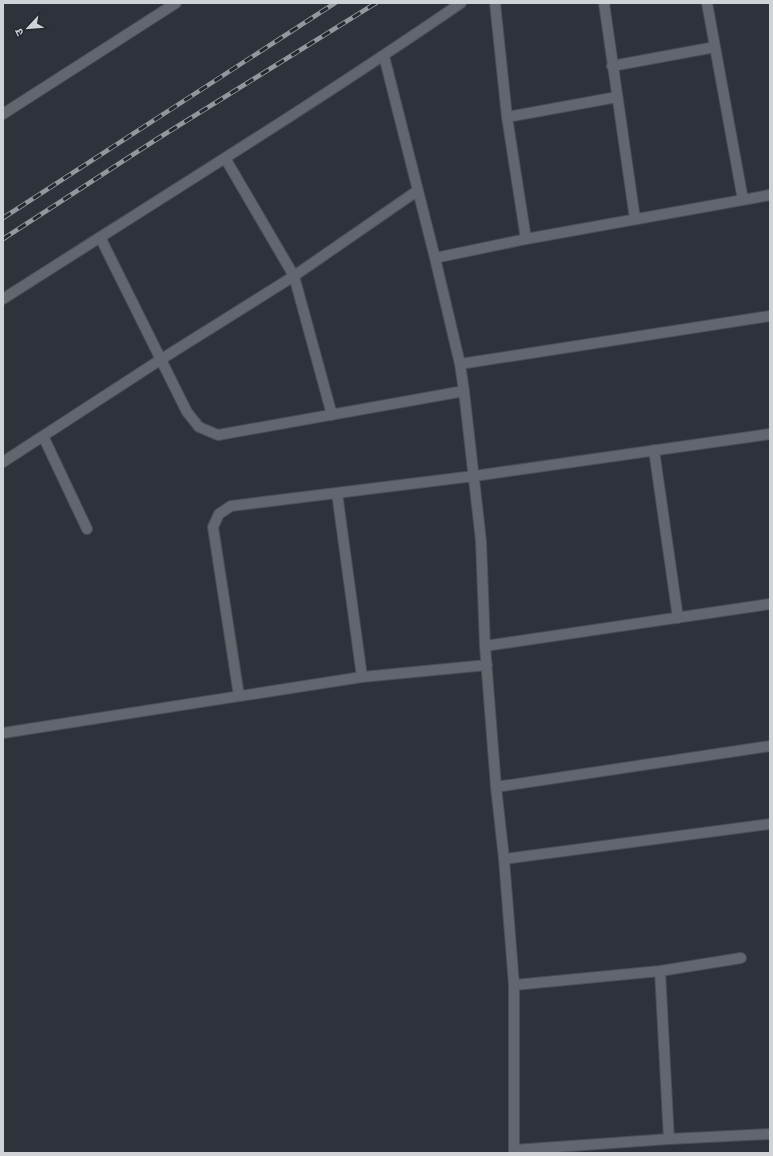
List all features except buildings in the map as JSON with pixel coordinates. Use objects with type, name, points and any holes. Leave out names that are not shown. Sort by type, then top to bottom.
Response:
[{"type":"street","points":[[3,114],[176,3]]},
{"type":"street","points":[[3,299],[384,56],[461,3]]},
{"type":"street","points":[[495,3],[507,117],[526,239]]},
{"type":"street","points":[[604,3],[635,219]]},
{"type":"street","points":[[707,3],[743,200]]},
{"type":"street","points":[[612,66],[715,47]]},
{"type":"street","points":[[384,56],[435,258],[460,364],[464,391],[481,541],[485,646],[514,985],[514,1151],[669,1139],[770,1134]]},
{"type":"street","points":[[507,117],[617,97]]},
{"type":"street","points":[[225,158],[294,276],[332,415]]},
{"type":"street","points":[[3,462],[160,360],[294,276],[417,191]]},
{"type":"street","points":[[435,258],[526,239],[770,195]]},
{"type":"street","points":[[100,237],[187,412],[199,427],[218,435],[464,391]]},
{"type":"street","points":[[460,364],[770,316]]},
{"type":"street","points":[[239,696],[213,526],[219,514],[231,506],[474,476],[770,434]]},
{"type":"street","points":[[43,436],[87,529]]},
{"type":"street","points":[[654,450],[678,618]]},
{"type":"street","points":[[337,493],[362,677]]},
{"type":"street","points":[[485,646],[770,604]]},
{"type":"street","points":[[3,733],[362,677],[487,665]]},
{"type":"street","points":[[496,787],[770,746]]},
{"type":"street","points":[[504,859],[770,824]]},
{"type":"street","points":[[514,985],[660,971],[741,958]]},
{"type":"street","points":[[660,971],[669,1139]]},
{"type":"railway","points":[[3,218],[335,3]]},
{"type":"railway","points":[[3,239],[157,139],[376,3]]}]
